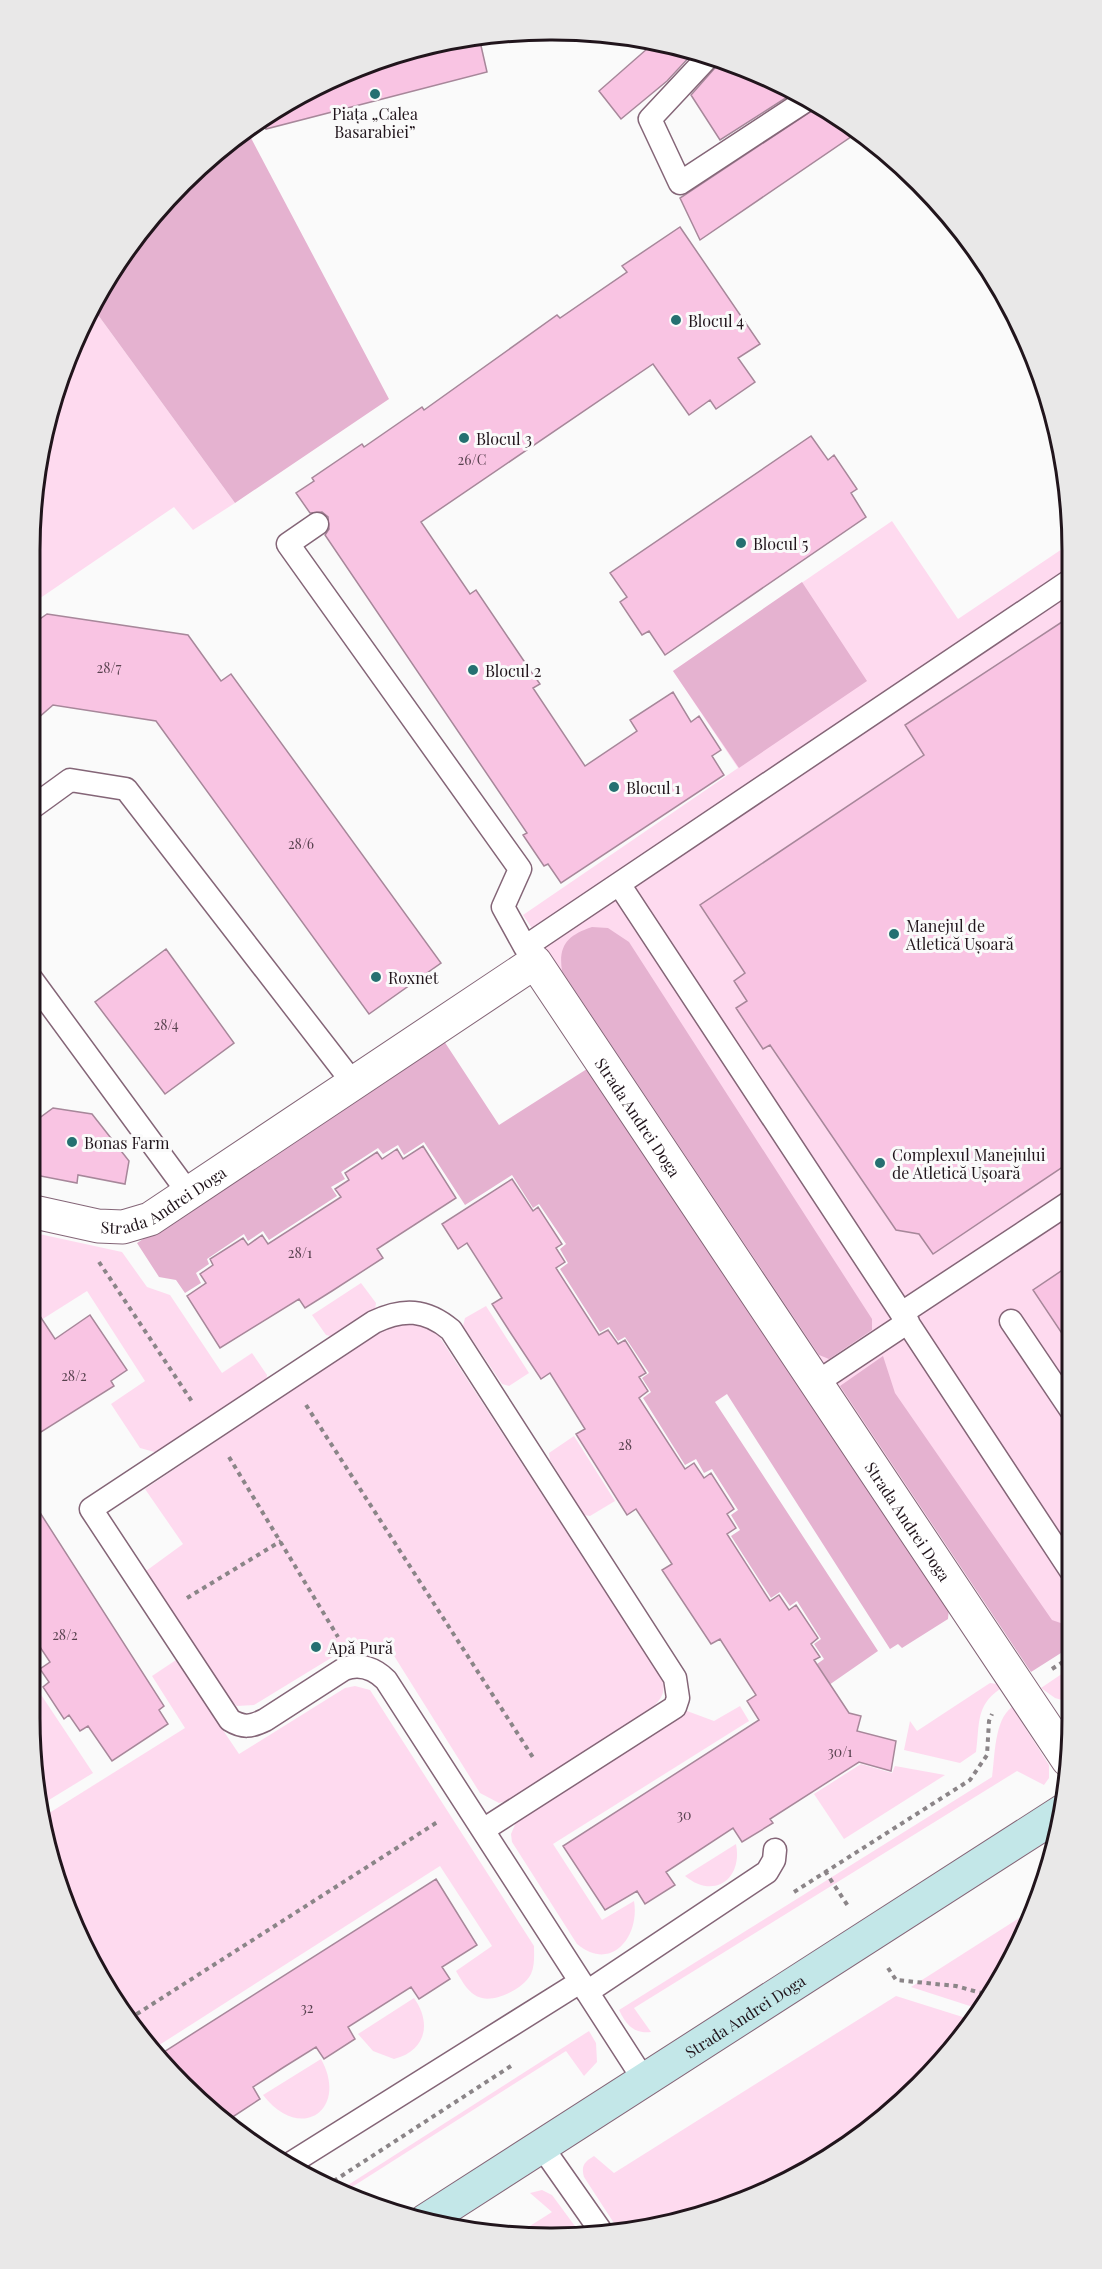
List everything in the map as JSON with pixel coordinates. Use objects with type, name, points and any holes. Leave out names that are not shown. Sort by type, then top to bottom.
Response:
[{"type":"street","name":"Strada Andrei Doga","points":[[41,1213],[98,1226],[123,1227],[150,1219],[190,1195],[354,1084],[530,955],[1060,1748]]},
{"type":"street","name":"Strada Andrei Doga","points":[[435,2215],[1052,1818]]},
{"type":"lane","points":[[702,64],[650,119],[680,183],[799,105]]},
{"type":"lane","points":[[317,524],[288,544],[520,869],[503,907],[530,955],[619,884],[1061,587]]},
{"type":"lane","points":[[41,801],[70,780],[126,789],[354,1084]]},
{"type":"lane","points":[[619,884],[1061,1556]]},
{"type":"lane","points":[[41,992],[190,1195]]},
{"type":"lane","points":[[816,1383],[1061,1208]]},
{"type":"lane","points":[[483,1830],[675,1707],[678,1690],[669,1668],[451,1330],[424,1314],[408,1311],[391,1314],[374,1322],[91,1509],[230,1720],[241,1726],[252,1726],[354,1665],[379,1673],[644,2080]]},
{"type":"lane","points":[[1011,1321],[1061,1395]]},
{"type":"lane","points":[[296,2160],[583,1987],[767,1872],[774,1860],[775,1850]]},
{"type":"lane","points":[[542,2147],[597,2226]]},
{"type":"path","points":[[289,1379],[552,1786]]},
{"type":"path","points":[[161,1614],[281,1541]]},
{"type":"path","points":[[786,1897],[970,1780],[987,1755],[989,1721],[995,1709]]},
{"type":"path","points":[[136,2015],[466,1804]]},
{"type":"path","points":[[825,1871],[850,1909]]},
{"type":"path","points":[[888,1968],[896,1980],[956,1986],[981,1993]]},
{"type":"path","points":[[335,2180],[521,2060]]},
{"type":"shaded area","points":[[251,138],[389,399],[235,503],[98,315],[127,267],[167,214],[214,167]]},
{"type":"shaded area","points":[[98,315],[235,503],[193,530],[174,507],[41,598],[42,518],[50,451],[79,356]]},
{"type":"shaded area","name":"Complexul Manejului de Atletică Ușoară","points":[[892,521],[958,619],[1061,550],[1061,1647],[1029,1669],[523,915],[738,768],[673,671]]},
{"type":"shaded area","points":[[802,582],[867,681],[739,768],[673,671]]},
{"type":"shaded area","points":[[592,927],[608,928],[629,942],[872,1319],[872,1330],[829,1359],[819,1355],[562,971],[562,954],[566,942]]},
{"type":"shaded area","points":[[444,1041],[499,1125],[590,1067],[949,1608],[948,1619],[902,1648],[898,1644],[890,1649],[727,1394],[715,1402],[878,1651],[829,1685],[817,1664],[824,1659],[814,1644],[821,1639],[797,1601],[790,1606],[780,1592],[771,1598],[731,1536],[740,1530],[731,1515],[738,1510],[712,1469],[704,1473],[696,1459],[685,1465],[643,1398],[651,1392],[642,1378],[649,1373],[625,1337],[618,1341],[609,1327],[600,1332],[560,1269],[568,1263],[560,1249],[566,1244],[539,1204],[533,1208],[512,1175],[465,1205],[424,1142],[404,1155],[398,1145],[383,1154],[378,1148],[341,1172],[345,1179],[331,1187],[337,1196],[269,1240],[263,1231],[248,1241],[244,1234],[207,1259],[209,1264],[196,1273],[201,1283],[185,1293],[176,1280],[159,1277],[137,1243]]},
{"type":"shaded area","points":[[41,1234],[122,1252],[147,1287],[170,1295],[222,1373],[252,1353],[267,1375],[266,1383],[158,1453],[140,1448],[111,1404],[145,1381],[87,1291],[41,1320]]},
{"type":"shaded area","points":[[361,1283],[376,1303],[375,1310],[334,1337],[326,1335],[312,1315]]},
{"type":"shaded area","points":[[486,1306],[529,1373],[509,1386],[502,1384],[463,1326],[465,1318]]},
{"type":"shaded area","points":[[407,1321],[430,1329],[439,1336],[663,1681],[662,1695],[653,1707],[510,1800],[499,1803],[480,1793],[391,1651],[381,1645],[371,1643],[349,1647],[254,1705],[237,1706],[229,1699],[146,1571],[183,1544],[145,1489],[384,1328]]},
{"type":"shaded area","points":[[883,1356],[895,1393],[1052,1620],[1061,1623],[1061,1653],[1031,1672],[840,1386]]},
{"type":"shaded area","points":[[574,1436],[615,1501],[590,1516],[584,1515],[550,1460],[549,1453]]},
{"type":"shaded area","points":[[176,1660],[239,1754],[345,1688],[355,1686],[370,1690],[534,1946],[533,1967],[528,1979],[510,1993],[488,1999],[473,1994],[466,1987],[456,1971],[492,1946],[440,1866],[159,2045],[127,2002],[93,1944],[68,1882],[49,1813],[185,1728],[152,1676]]},
{"type":"shaded area","points":[[1061,1674],[1061,1700],[1041,1688]]},
{"type":"shaded area","points":[[990,1683],[997,1684],[1000,1689],[992,1695],[982,1709],[976,1752],[960,1763],[904,1750],[910,1721],[917,1731]]},
{"type":"shaded area","points":[[41,1695],[93,1773],[47,1801],[42,1751]]},
{"type":"shaded area","points":[[740,1706],[749,1721],[553,1844],[602,1920],[634,1901],[633,1927],[621,1946],[612,1952],[602,1954],[590,1952],[577,1944],[512,1842],[511,1834],[517,1820],[687,1711],[714,1721]]},
{"type":"shaded area","points":[[1012,1707],[1049,1765],[1049,1778],[1044,1785],[1017,1771],[634,2008],[651,2032],[635,2030],[627,2024],[619,2010],[992,1777],[999,1730],[1006,1713]]},
{"type":"shaded area","points":[[861,1764],[892,1773],[895,1766],[945,1775],[844,1839],[814,1794]]},
{"type":"shaded area","points":[[736,1844],[735,1867],[731,1876],[724,1882],[716,1886],[706,1886],[685,1876]]},
{"type":"shaded area","points":[[1021,1917],[1009,1944],[972,2007],[911,1987]]},
{"type":"shaded area","points":[[896,1996],[964,2017],[935,2055],[912,2079],[862,2123],[806,2160],[746,2190],[683,2211],[615,2224],[584,2177],[583,2167],[594,2156],[614,2173]]},
{"type":"shaded area","points":[[414,1998],[420,2007],[424,2026],[419,2043],[413,2050],[394,2059],[373,2051],[358,2034]]},
{"type":"shaded area","points":[[589,2031],[596,2043],[597,2062],[584,2076],[566,2051],[351,2188],[347,2186]]},
{"type":"shaded area","points":[[321,2059],[328,2077],[329,2093],[325,2105],[317,2114],[305,2118],[292,2117],[278,2110],[263,2095]]},
{"type":"shaded area","points":[[542,2190],[552,2195],[576,2227],[528,2227],[552,2212],[530,2193]]},
{"type":"building","points":[[481,45],[487,72],[266,129],[296,109],[356,79],[419,58]]},
{"type":"building","points":[[647,49],[687,59],[667,81],[621,119],[599,91]]},
{"type":"building","points":[[715,68],[746,79],[786,98],[720,140],[691,95]]},
{"type":"building","points":[[810,112],[850,138],[700,240],[680,198]]},
{"type":"building","points":[[680,227],[760,344],[738,358],[755,382],[716,409],[710,400],[689,415],[653,364],[421,522],[470,594],[476,590],[540,684],[533,688],[585,766],[637,731],[630,720],[673,692],[691,722],[699,716],[721,750],[712,756],[724,775],[561,883],[548,864],[544,866],[523,835],[527,833],[325,535],[329,529],[328,517],[322,512],[310,513],[296,493],[314,481],[312,478],[362,444],[364,447],[422,407],[424,410],[557,315],[560,318],[627,272],[622,266]]},
{"type":"building","name":"Blocul 5","points":[[811,436],[828,460],[834,455],[857,489],[851,493],[866,517],[665,655],[649,631],[642,635],[620,602],[627,597],[610,573]]},
{"type":"building","points":[[47,614],[188,635],[221,681],[231,674],[441,963],[369,1014],[156,721],[53,705],[41,715],[41,618]]},
{"type":"building","name":"Manejul de Atletică Ușoară","points":[[1061,623],[1061,1168],[933,1254],[919,1234],[896,1230],[770,1045],[763,1049],[736,1008],[747,1001],[734,981],[745,973],[700,905],[924,755],[905,725]]},
{"type":"building","points":[[166,949],[234,1043],[165,1094],[95,1002]]},
{"type":"building","name":"Bonas Farm","points":[[53,1108],[92,1114],[129,1161],[125,1184],[78,1175],[77,1183],[41,1176],[41,1117]]},
{"type":"building","points":[[423,1146],[456,1198],[377,1249],[383,1258],[332,1291],[305,1308],[299,1299],[220,1348],[187,1296],[206,1283],[200,1274],[213,1265],[210,1259],[243,1238],[248,1245],[262,1235],[268,1244],[341,1197],[335,1189],[349,1180],[345,1173],[377,1152],[382,1159],[397,1149],[403,1159]]},
{"type":"building","points":[[512,1179],[533,1211],[538,1207],[562,1244],[556,1248],[565,1262],[556,1268],[599,1335],[608,1330],[618,1344],[625,1340],[646,1373],[639,1377],[648,1391],[639,1398],[685,1469],[694,1463],[704,1478],[711,1473],[734,1509],[727,1514],[736,1528],[727,1534],[770,1601],[779,1595],[789,1610],[796,1605],[818,1638],[811,1644],[820,1657],[814,1660],[849,1713],[861,1716],[857,1731],[896,1741],[891,1771],[859,1762],[770,1819],[773,1823],[742,1842],[733,1828],[666,1872],[675,1885],[645,1904],[637,1891],[605,1910],[563,1846],[759,1720],[747,1701],[756,1695],[720,1639],[711,1644],[662,1570],[672,1564],[636,1509],[627,1515],[576,1434],[585,1429],[550,1373],[541,1379],[492,1304],[502,1298],[467,1243],[458,1249],[442,1224]]},
{"type":"building","points":[[1061,1271],[1061,1332],[1033,1290]]},
{"type":"building","points":[[90,1315],[127,1370],[111,1381],[114,1386],[41,1432],[41,1318],[55,1339]]},
{"type":"building","points":[[41,1514],[164,1706],[159,1710],[168,1724],[112,1761],[88,1726],[80,1731],[69,1715],[64,1719],[43,1687],[49,1682],[41,1668],[50,1662],[41,1648]]},
{"type":"building","points":[[436,1879],[477,1945],[442,1967],[450,1979],[419,1999],[411,1987],[348,2027],[355,2039],[324,2059],[316,2047],[253,2087],[260,2099],[233,2117],[214,2102],[164,2052]]},
{"type":"place","name":"Piața „Calea Basarabiei”","points":[[375,94]]},
{"type":"place","name":"Blocul 4","points":[[676,320]]},
{"type":"place","name":"Blocul 3","points":[[464,438]]},
{"type":"place","name":"Blocul 5","points":[[741,543]]},
{"type":"place","name":"Blocul 2","points":[[473,670]]},
{"type":"place","name":"Blocul 1","points":[[614,787]]},
{"type":"place","name":"Manejul de Atletică Ușoară","points":[[894,934]]},
{"type":"place","name":"Roxnet","points":[[376,977]]},
{"type":"place","name":"Bonas Farm","points":[[72,1142]]},
{"type":"place","name":"Complexul Manejului de Atletică Ușoară","points":[[880,1163]]},
{"type":"place","name":"Apă Pură","points":[[316,1647]]}]
